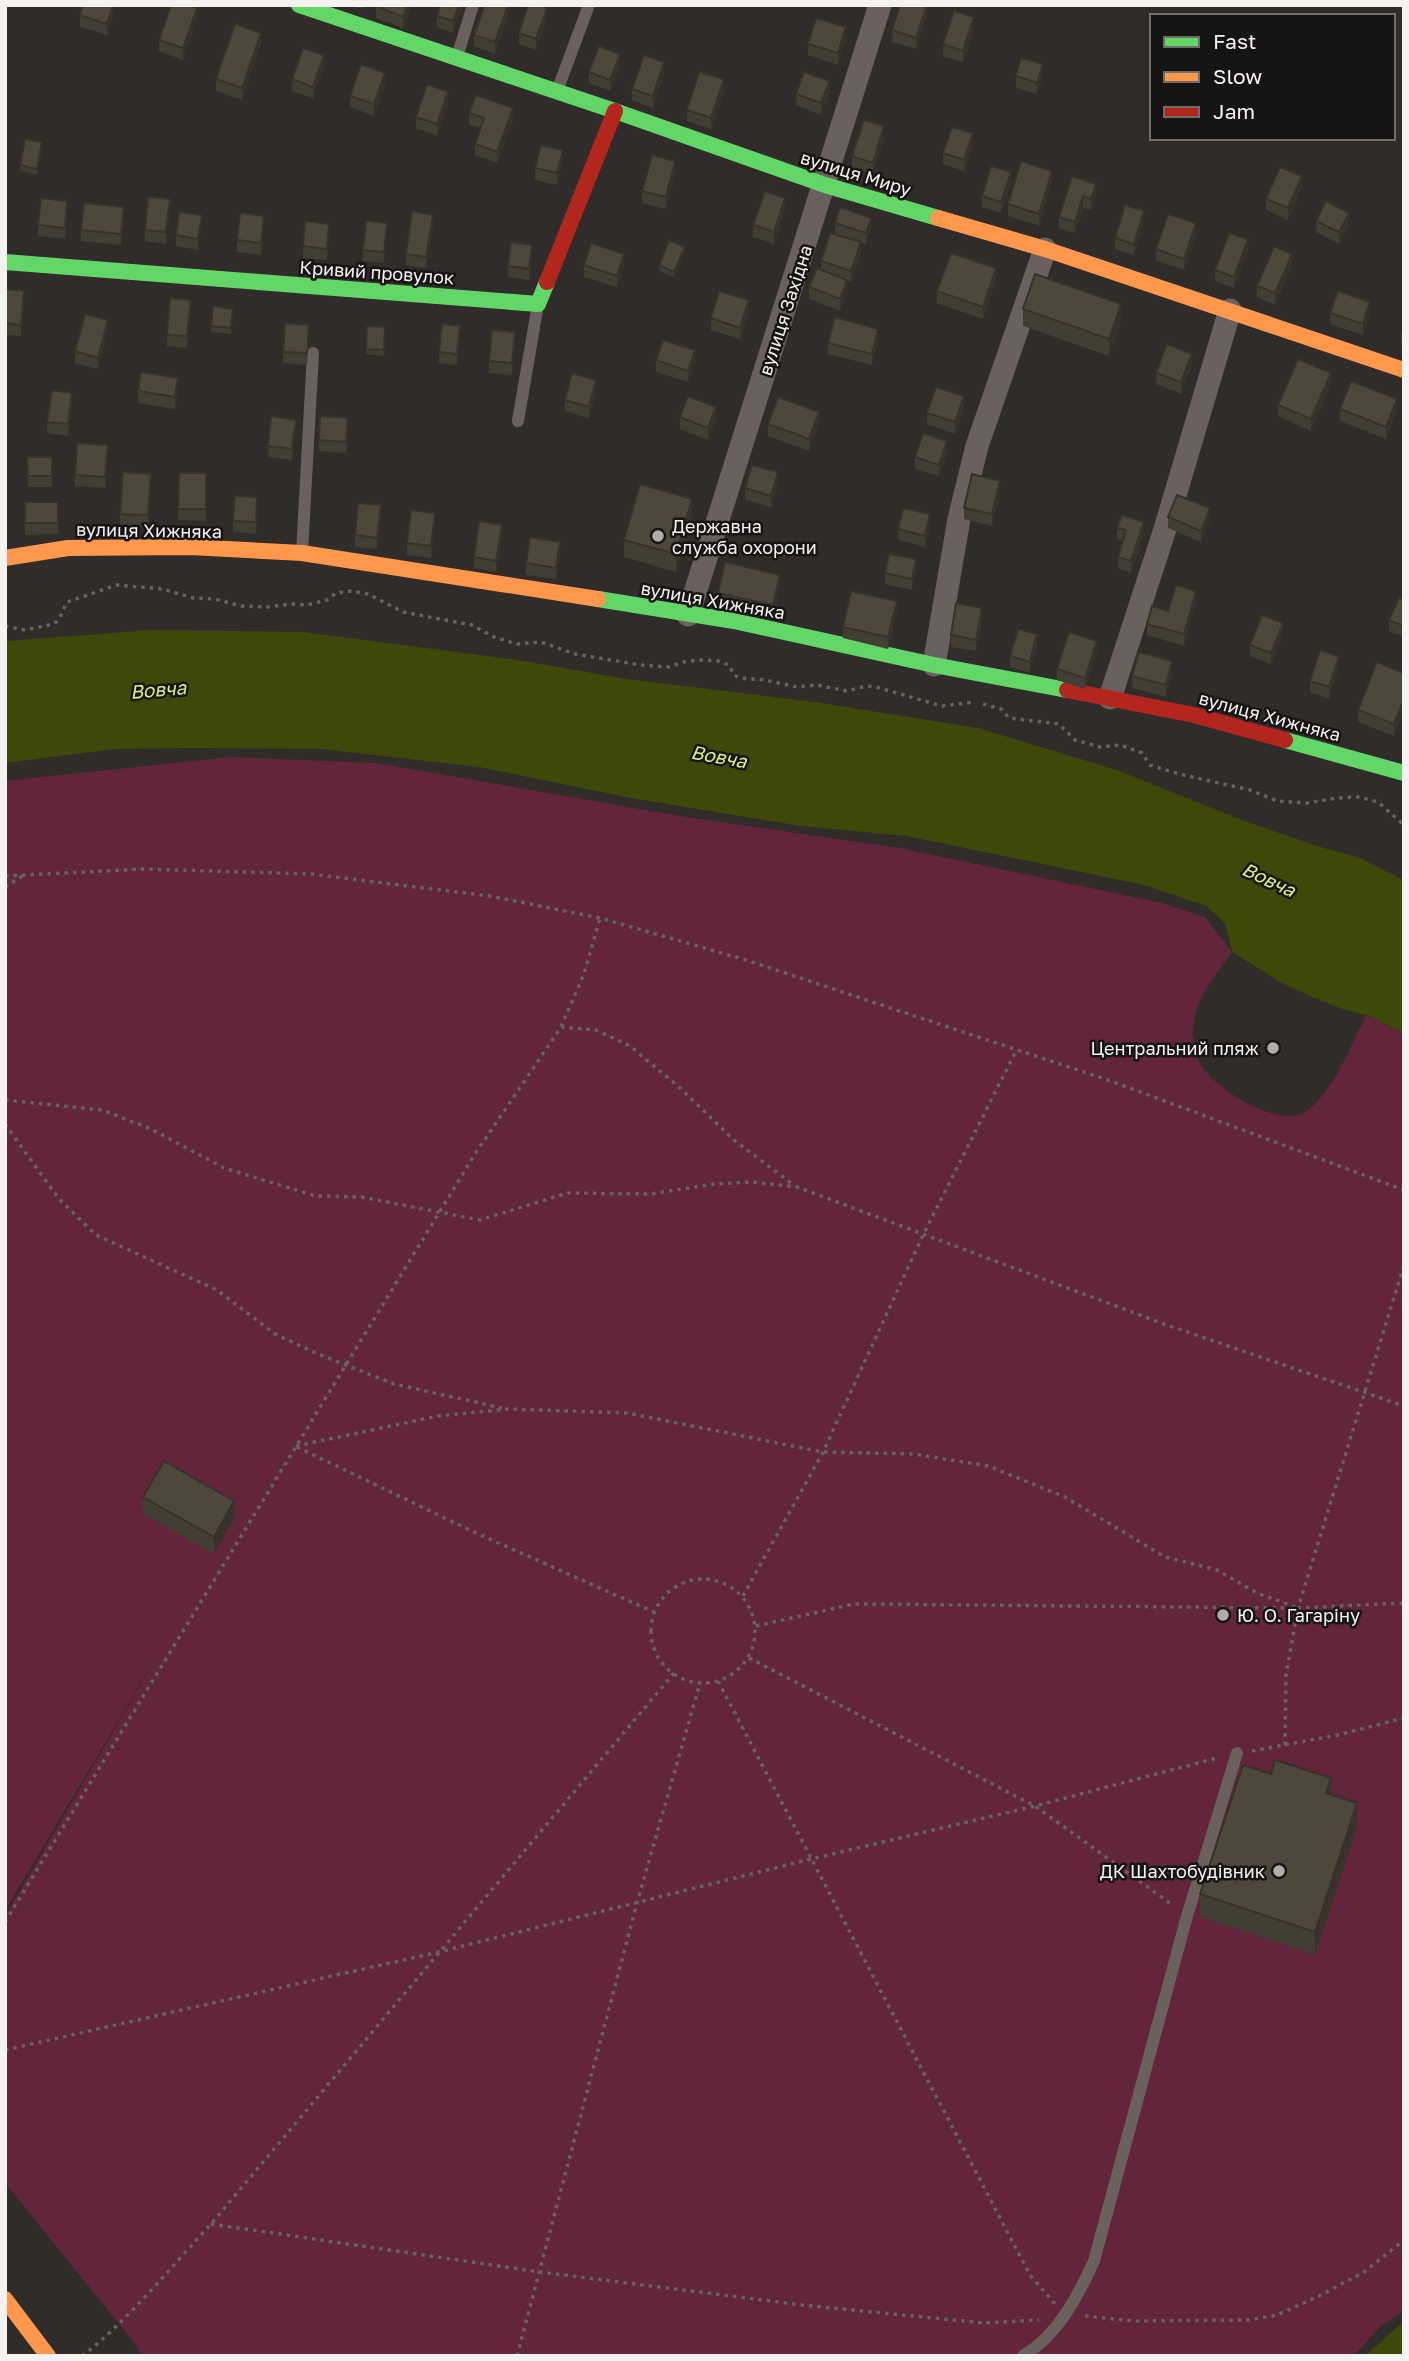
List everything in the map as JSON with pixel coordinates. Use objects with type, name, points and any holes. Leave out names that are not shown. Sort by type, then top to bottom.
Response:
[{"type":"main road","name":"вулиця Миру","points":[[299,5],[615,111],[825,186],[1045,249],[1404,370]]},
{"type":"main road","points":[[538,304],[615,111]]},
{"type":"main road","name":"Кривий провулок","points":[[5,262],[538,304]]},
{"type":"main road","name":"вулиця Хижняка","points":[[5,558],[68,548],[190,547],[302,553],[386,565],[734,621],[934,665],[1194,715],[1404,773]]},
{"type":"main road","points":[[5,2299],[48,2356]]},
{"type":"street","name":"вулиця Західна","points":[[688,615],[880,5]]},
{"type":"street","points":[[934,665],[959,519],[977,446],[1045,249]]},
{"type":"street","points":[[1110,698],[1165,529],[1230,310]]},
{"type":"lane","points":[[457,58],[473,5]]},
{"type":"lane","points":[[557,92],[589,5]]},
{"type":"lane","points":[[518,421],[538,304]]},
{"type":"lane","points":[[302,553],[313,353]]},
{"type":"lane","points":[[1023,2356],[1065,2315],[1079,2295],[1094,2261],[1187,1916],[1237,1753]]},
{"type":"path","points":[[5,626],[24,629],[54,624],[67,602],[117,584],[163,589],[193,598],[215,599],[241,606],[267,607],[307,605],[327,600],[336,593],[351,591],[368,594],[403,612],[472,625],[517,644],[541,642],[575,654],[669,667],[687,662],[718,661],[729,665],[734,675],[740,678],[797,687],[817,685],[847,691],[866,686],[876,687],[942,706],[976,702],[1001,709],[1009,718],[1059,724],[1075,740],[1100,747],[1121,745],[1142,753],[1150,765],[1250,790],[1277,801],[1307,803],[1359,797],[1378,802],[1404,825]]},
{"type":"path","points":[[5,876],[144,869],[310,874],[490,896],[600,918],[743,959],[1017,1049],[1111,1081],[1404,1190]]},
{"type":"path","points":[[5,887],[26,875]]},
{"type":"path","points":[[5,1922],[475,1154],[561,1027],[584,974],[600,918]]},
{"type":"path","points":[[561,1027],[596,1030],[630,1046],[679,1087],[734,1140],[797,1187]]},
{"type":"path","points":[[743,1596],[823,1452],[924,1233],[1017,1049]]},
{"type":"path","points":[[5,1100],[102,1110],[151,1129],[224,1168],[317,1196],[361,1197],[480,1220],[568,1193],[650,1194],[714,1184],[751,1182],[797,1187],[1164,1324],[1404,1406]]},
{"type":"path","points":[[5,1124],[60,1199],[96,1235],[217,1290],[275,1334],[345,1365],[394,1384],[508,1409]]},
{"type":"path","points":[[1285,1745],[1286,1675],[1298,1608],[1404,1265]]},
{"type":"path","points":[[296,1446],[438,1416],[508,1409],[627,1413],[823,1452],[914,1454],[988,1466],[1065,1497],[1165,1557],[1217,1570],[1257,1593],[1298,1608]]},
{"type":"path","points":[[296,1446],[474,1532],[654,1612]]},
{"type":"path","points":[[712,1578],[729,1585],[743,1596],[752,1610],[756,1626],[755,1642],[748,1658],[730,1676],[718,1681],[700,1683],[682,1679],[667,1669],[652,1642],[651,1627],[654,1612],[663,1597],[677,1585],[694,1579],[712,1578]]},
{"type":"path","points":[[756,1626],[854,1604],[1298,1608],[1404,1603]]},
{"type":"path","points":[[748,1658],[1035,1807],[1187,1916]]},
{"type":"path","points":[[82,2356],[147,2293],[211,2224],[674,1673]]},
{"type":"path","points":[[718,1681],[1030,2275],[1065,2315]]},
{"type":"path","points":[[517,2356],[637,1903],[700,1683]]},
{"type":"path","points":[[5,2050],[443,1951],[811,1859],[1035,1807],[1237,1753],[1338,1735],[1404,1718]]},
{"type":"path","points":[[211,2224],[540,2272],[803,2305],[984,2323],[1028,2321],[1065,2315],[1134,2321],[1249,2320],[1277,2315],[1364,2272],[1404,2240]]},
{"type":"shaded area","points":[[230,757],[376,763],[686,817],[900,848],[1162,903],[1205,917],[1232,952],[1206,989],[1197,1008],[1193,1031],[1200,1063],[1233,1095],[1265,1111],[1281,1115],[1296,1115],[1308,1110],[1326,1091],[1342,1066],[1366,1015],[1404,1034],[1404,2311],[1381,2326],[1354,2356],[141,2356],[133,2341],[5,2183],[5,1916],[171,1633],[5,1911],[5,781]]},
{"type":"water","name":"Вовча","points":[[152,630],[304,632],[518,660],[627,679],[815,702],[978,728],[1117,770],[1242,820],[1360,858],[1403,880],[1404,1033],[1366,1015],[1345,1010],[1280,982],[1232,952],[1225,923],[1206,906],[1144,885],[907,836],[801,826],[631,798],[479,767],[321,749],[115,749],[5,763],[5,641]]},
{"type":"water","points":[[1404,2321],[1404,2356],[1365,2356]]},
{"type":"building","points":[[83,5],[113,5],[107,24],[80,15]]},
{"type":"building","points":[[171,5],[197,8],[183,48],[159,40]]},
{"type":"building","points":[[376,5],[408,5],[403,17]]},
{"type":"building","points":[[441,5],[459,5],[453,21],[437,16]]},
{"type":"building","points":[[485,5],[508,5],[495,42],[474,35]]},
{"type":"building","points":[[528,5],[547,8],[536,39],[519,33]]},
{"type":"building","points":[[900,5],[927,5],[916,38],[892,30]]},
{"type":"building","points":[[954,11],[974,17],[963,51],[943,44]]},
{"type":"building","points":[[816,18],[846,27],[838,53],[808,44]]},
{"type":"building","points":[[235,24],[261,33],[242,88],[216,79]]},
{"type":"building","points":[[599,46],[620,54],[610,80],[589,72]]},
{"type":"building","points":[[303,48],[324,55],[313,87],[292,79]]},
{"type":"building","points":[[644,55],[664,62],[653,96],[632,89]]},
{"type":"building","points":[[1021,58],[1043,64],[1037,83],[1016,76]]},
{"type":"building","points":[[361,64],[385,73],[374,104],[350,96]]},
{"type":"building","points":[[699,72],[724,79],[711,118],[687,110]]},
{"type":"building","points":[[804,72],[830,81],[821,103],[796,94]]},
{"type":"building","points":[[427,84],[448,92],[437,124],[416,117]]},
{"type":"building","points":[[476,95],[513,108],[497,152],[475,144],[484,118],[469,113]]},
{"type":"building","points":[[864,120],[884,126],[873,163],[852,156]]},
{"type":"building","points":[[952,127],[973,133],[964,160],[943,153]]},
{"type":"building","points":[[25,139],[42,142],[37,169],[20,165]]},
{"type":"building","points":[[541,145],[563,150],[557,173],[535,168]]},
{"type":"building","points":[[652,155],[675,161],[666,197],[642,191]]},
{"type":"building","points":[[1021,161],[1052,171],[1039,214],[1008,204]]},
{"type":"building","points":[[991,166],[1011,172],[1001,202],[982,196]]},
{"type":"building","points":[[1280,167],[1302,176],[1288,208],[1266,199]]},
{"type":"building","points":[[1072,176],[1096,184],[1091,199],[1083,196],[1075,222],[1059,217]]},
{"type":"building","points":[[765,191],[785,198],[774,232],[753,225]]},
{"type":"building","points":[[148,197],[170,199],[166,232],[145,230]]},
{"type":"building","points":[[41,198],[67,201],[65,228],[38,225]]},
{"type":"building","points":[[1326,201],[1349,213],[1339,232],[1316,221]]},
{"type":"building","points":[[84,203],[124,207],[121,234],[81,230]]},
{"type":"building","points":[[1125,205],[1144,211],[1134,244],[1115,238]]},
{"type":"building","points":[[840,207],[871,218],[866,233],[835,223]]},
{"type":"building","points":[[412,211],[433,215],[426,257],[406,254]]},
{"type":"building","points":[[179,212],[202,215],[198,239],[176,235]]},
{"type":"building","points":[[240,213],[264,216],[261,243],[237,240]]},
{"type":"building","points":[[1168,214],[1196,223],[1184,259],[1156,249]]},
{"type":"building","points":[[305,221],[329,224],[327,249],[303,246]]},
{"type":"building","points":[[366,221],[387,223],[384,252],[363,250]]},
{"type":"building","points":[[830,233],[861,242],[851,271],[821,261]]},
{"type":"building","points":[[1229,233],[1248,239],[1234,277],[1215,270]]},
{"type":"building","points":[[669,240],[685,247],[674,272],[659,265]]},
{"type":"building","points":[[511,242],[532,245],[529,269],[508,266]]},
{"type":"building","points":[[591,243],[624,254],[617,276],[584,265]]},
{"type":"building","points":[[1274,246],[1292,254],[1275,293],[1257,286]]},
{"type":"building","points":[[951,253],[996,268],[983,307],[937,291]]},
{"type":"building","points":[[817,268],[847,280],[840,299],[809,287]]},
{"type":"building","points":[[1035,274],[1121,304],[1109,339],[1023,309]]},
{"type":"building","points":[[5,289],[24,291],[21,325],[5,323]]},
{"type":"building","points":[[719,291],[749,300],[740,328],[711,318]]},
{"type":"building","points":[[1338,291],[1370,302],[1363,324],[1330,313]]},
{"type":"building","points":[[170,298],[191,300],[187,336],[167,335]]},
{"type":"building","points":[[213,306],[233,309],[231,328],[211,326]]},
{"type":"building","points":[[85,314],[108,320],[98,358],[75,351]]},
{"type":"building","points":[[835,317],[878,329],[872,354],[828,343]]},
{"type":"building","points":[[285,323],[309,325],[307,353],[283,352]]},
{"type":"building","points":[[442,324],[460,326],[457,354],[439,352]]},
{"type":"building","points":[[367,326],[385,327],[384,350],[366,349]]},
{"type":"building","points":[[492,330],[515,332],[512,363],[489,361]]},
{"type":"building","points":[[663,340],[695,350],[688,371],[656,360]]},
{"type":"building","points":[[1167,344],[1192,354],[1181,382],[1156,373]]},
{"type":"building","points":[[1298,359],[1331,373],[1311,419],[1278,405]]},
{"type":"building","points":[[141,372],[178,378],[175,397],[138,391]]},
{"type":"building","points":[[572,373],[596,380],[589,407],[565,400]]},
{"type":"building","points":[[1351,381],[1397,399],[1386,427],[1340,409]]},
{"type":"building","points":[[936,387],[964,396],[955,422],[927,413]]},
{"type":"building","points":[[52,390],[72,393],[68,424],[47,422]]},
{"type":"building","points":[[688,396],[716,407],[708,428],[680,417]]},
{"type":"building","points":[[778,397],[819,412],[809,439],[768,424]]},
{"type":"building","points":[[271,416],[296,420],[292,449],[268,446]]},
{"type":"building","points":[[320,416],[348,418],[346,442],[319,440]]},
{"type":"building","points":[[923,433],[947,441],[939,465],[915,457]]},
{"type":"building","points":[[77,443],[108,445],[105,477],[75,475]]},
{"type":"building","points":[[27,457],[52,457],[52,476],[28,476]]},
{"type":"building","points":[[752,465],[778,472],[771,496],[745,488]]},
{"type":"building","points":[[123,472],[151,474],[148,515],[120,514]]},
{"type":"building","points":[[179,473],[206,473],[206,509],[178,509]]},
{"type":"building","points":[[972,474],[1000,481],[992,514],[964,508]]},
{"type":"building","name":"Державна служба охорони","points":[[640,484],[692,499],[676,554],[624,540]]},
{"type":"building","points":[[1177,495],[1210,508],[1201,531],[1168,517]]},
{"type":"building","points":[[235,496],[257,497],[256,522],[233,521]]},
{"type":"building","points":[[25,502],[58,502],[58,523],[25,523]]},
{"type":"building","points":[[358,503],[381,505],[377,538],[355,535]]},
{"type":"building","points":[[903,508],[930,514],[925,536],[898,529]]},
{"type":"building","points":[[411,510],[435,513],[431,546],[407,543]]},
{"type":"building","points":[[1122,515],[1144,522],[1131,561],[1118,557],[1126,530],[1117,528]]},
{"type":"building","points":[[479,521],[502,525],[496,561],[474,557]]},
{"type":"building","points":[[530,537],[560,542],[556,568],[526,563]]},
{"type":"building","points":[[889,554],[916,559],[912,579],[885,573]]},
{"type":"building","points":[[725,562],[780,575],[773,605],[718,593]]},
{"type":"building","points":[[1176,585],[1196,591],[1184,634],[1147,624],[1152,606],[1168,611]]},
{"type":"building","points":[[851,591],[897,601],[888,637],[843,627]]},
{"type":"building","points":[[1399,597],[1404,600],[1404,626],[1389,620]]},
{"type":"building","points":[[956,603],[982,608],[976,640],[951,635]]},
{"type":"building","points":[[1262,615],[1283,623],[1271,653],[1250,645]]},
{"type":"building","points":[[1018,629],[1037,634],[1030,662],[1010,656]]},
{"type":"building","points":[[1069,632],[1097,641],[1085,678],[1057,669]]},
{"type":"building","points":[[1320,650],[1339,657],[1329,687],[1310,681]]},
{"type":"building","points":[[1139,652],[1172,661],[1166,685],[1132,676]]},
{"type":"building","points":[[1377,662],[1404,673],[1404,699],[1394,724],[1358,710]]},
{"type":"building","points":[[164,1461],[234,1501],[214,1537],[143,1497]]},
{"type":"building","name":"ДК Шахтобудівник","points":[[1275,1760],[1331,1778],[1326,1793],[1357,1803],[1315,1932],[1200,1894],[1243,1765],[1271,1774]]},
{"type":"traffic: fast","points":[[299,5],[825,185],[938,218]]},
{"type":"traffic: fast","points":[[5,262],[538,304],[547,282]]},
{"type":"traffic: fast","points":[[598,599],[734,621],[934,665],[1067,690]]},
{"type":"traffic: fast","points":[[1285,740],[1404,773]]},
{"type":"traffic: slow","points":[[938,218],[1045,249],[1404,370]]},
{"type":"traffic: slow","points":[[5,558],[68,548],[190,547],[302,553],[598,599]]},
{"type":"traffic: slow","points":[[5,2299],[48,2356]]},
{"type":"traffic: jam","points":[[547,282],[615,111]]},
{"type":"traffic: jam","points":[[1067,690],[1194,715],[1285,740]]},
{"type":"place","name":"Державна служба охорони","points":[[658,536]]},
{"type":"place","name":"Центральний пляж","points":[[1273,1048]]},
{"type":"place","name":"Ю. О. Гагаріну","points":[[1223,1615]]},
{"type":"place","name":"ДК Шахтобудівник","points":[[1279,1871]]}]
